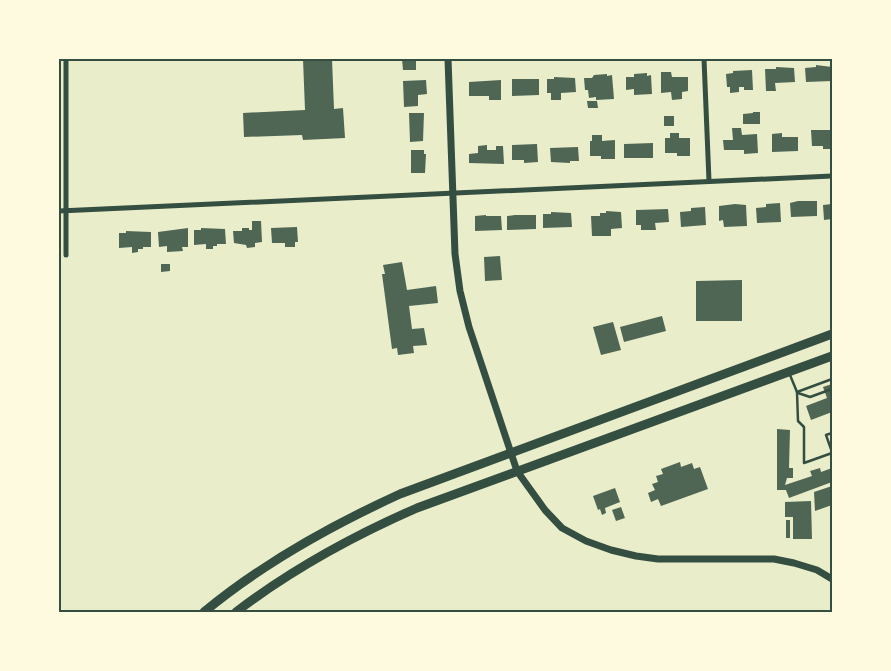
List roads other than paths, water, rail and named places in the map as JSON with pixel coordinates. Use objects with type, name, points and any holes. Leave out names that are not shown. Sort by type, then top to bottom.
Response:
[{"type":"highway","points":[[204,612],[259,571],[305,542],[352,516],[400,494],[832,334]]},
{"type":"highway","points":[[236,612],[297,570],[375,527],[438,499],[832,356]]},
{"type":"street","points":[[66,59],[66,255]]},
{"type":"street","points":[[448,59],[455,254],[460,291],[469,327],[511,453],[518,471],[545,510],[562,528],[586,541],[636,556],[658,558],[774,559],[817,570],[832,578]]},
{"type":"street","points":[[704,59],[709,181]]},
{"type":"street","points":[[59,211],[832,176]]},
{"type":"lane","points":[[789,372],[797,392],[798,421],[804,428],[804,463],[832,453],[826,435],[832,433]]},
{"type":"lane","points":[[797,392],[832,379]]},
{"type":"lane","points":[[797,392],[810,397],[832,389]]}]
